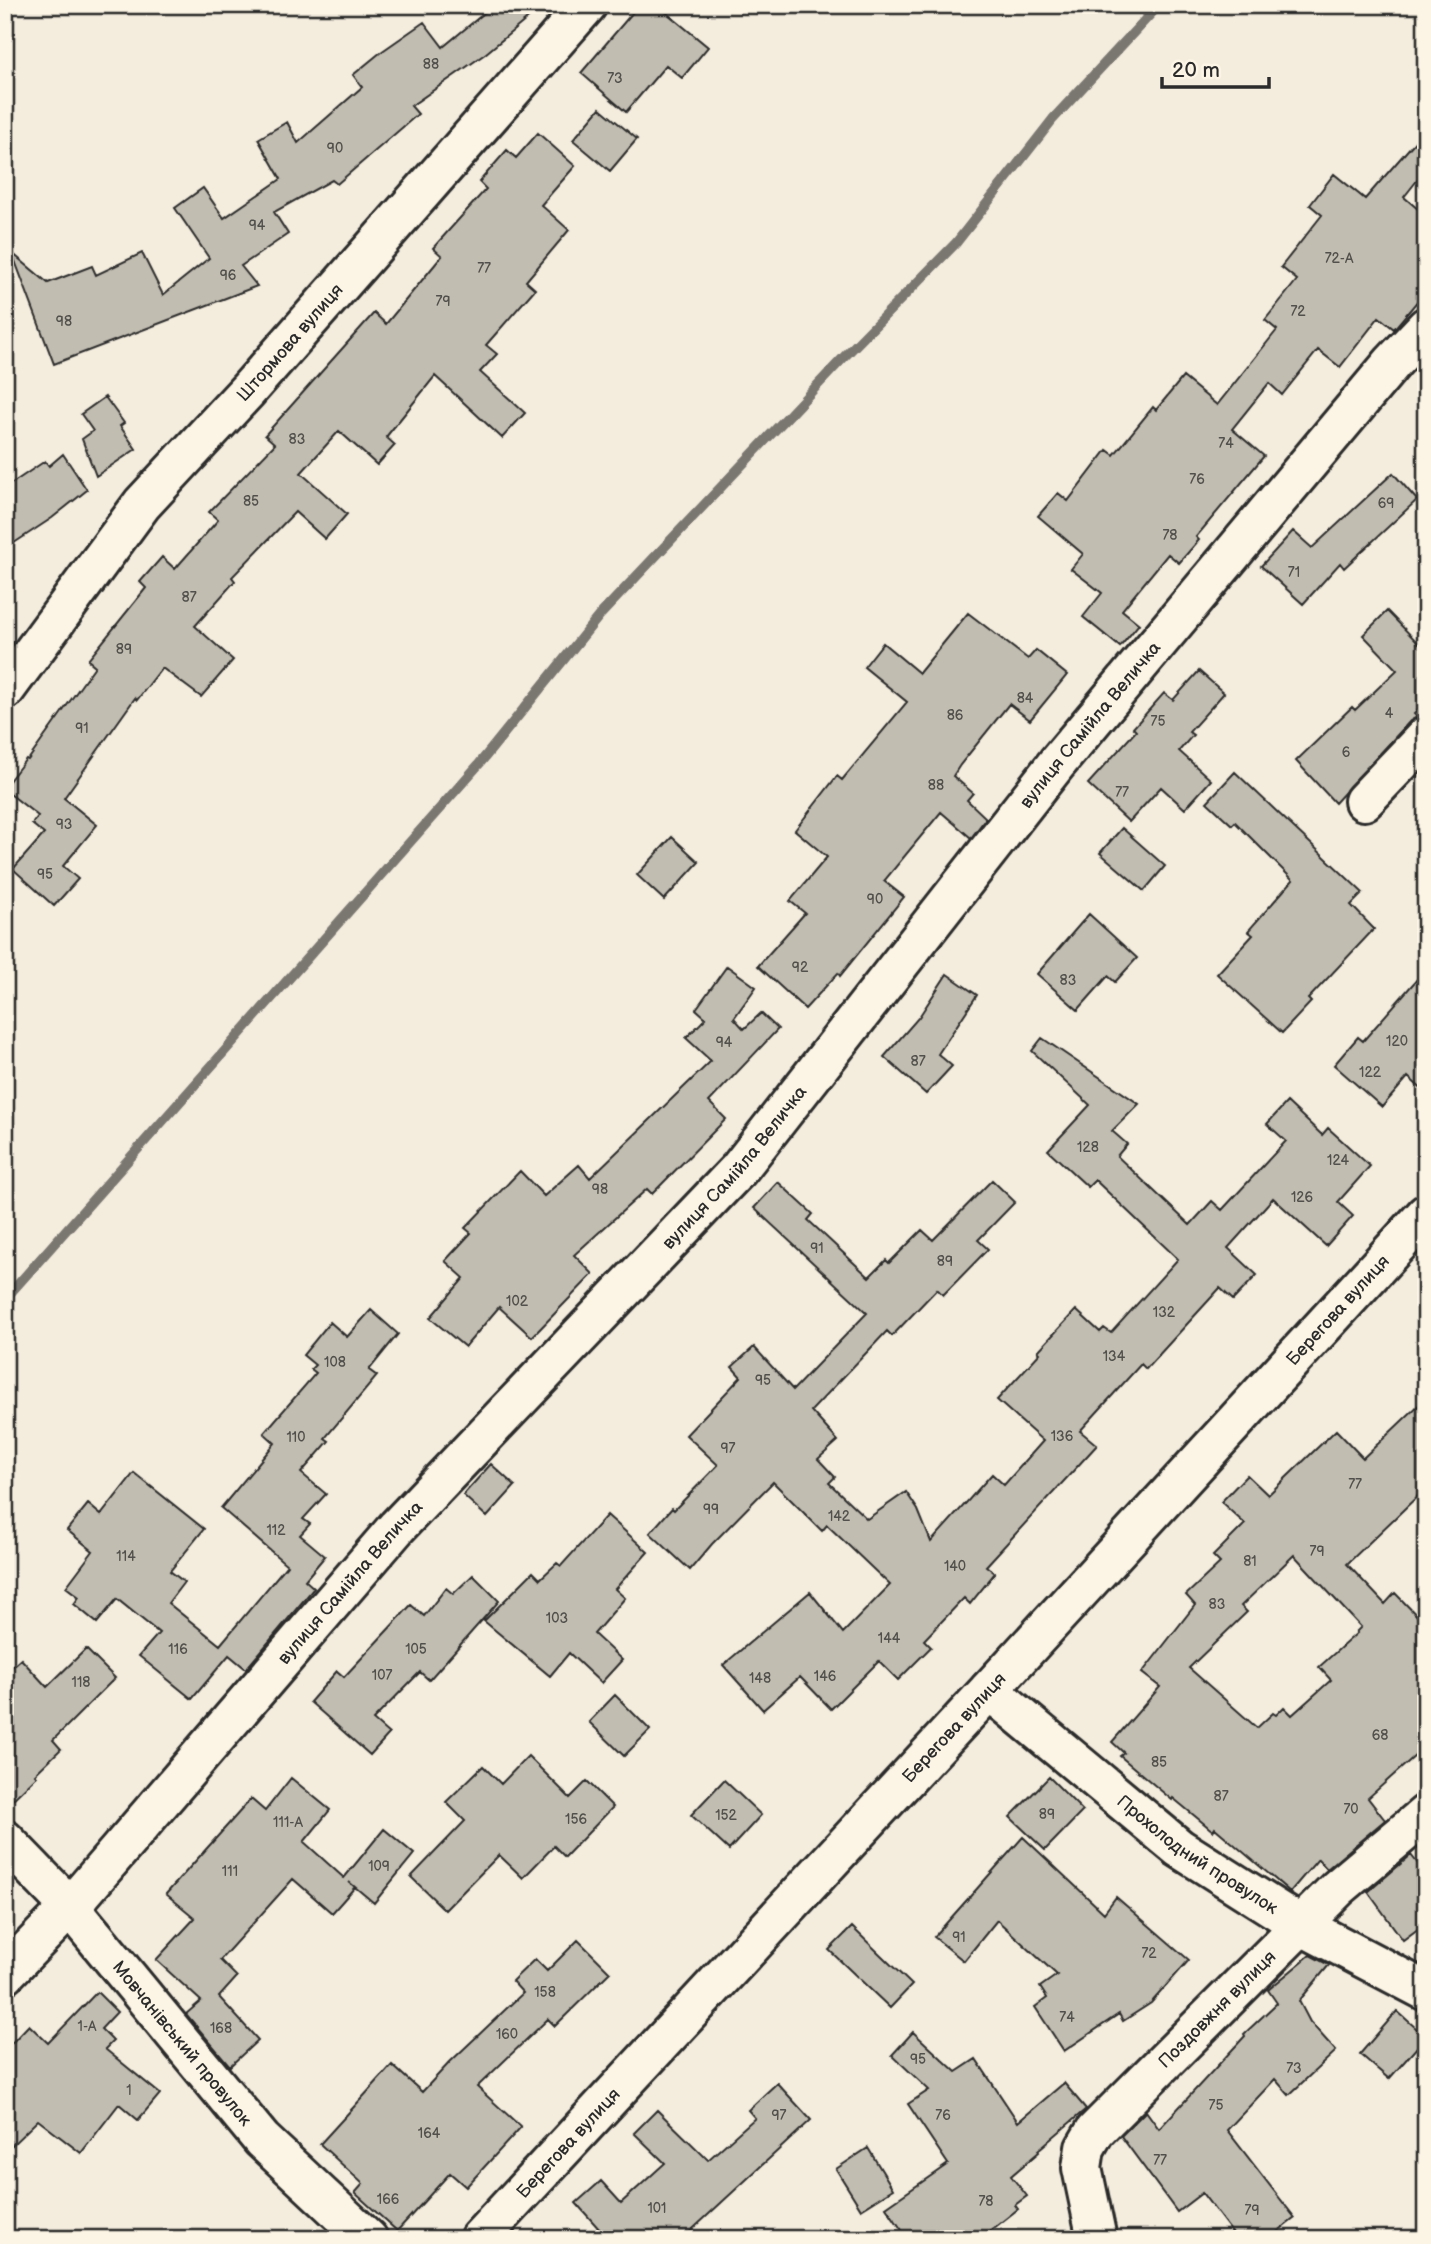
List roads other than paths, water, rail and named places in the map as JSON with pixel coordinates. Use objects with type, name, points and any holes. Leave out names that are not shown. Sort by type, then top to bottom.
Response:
[{"type":"street","name":"Штормова вулиця","points":[[5,690],[142,504],[248,390],[587,5]]},
{"type":"street","name":"вулиця Самійла Величка","points":[[5,1974],[70,1908],[397,1527],[739,1169],[1057,763],[1393,362],[1426,327]]},
{"type":"street","points":[[1364,801],[1426,736]]},
{"type":"street","name":"Берегова вулиця","points":[[479,2239],[1426,1214]]},
{"type":"street","name":"Прохолодний провулок","points":[[989,1690],[1179,1848],[1301,1926],[1426,1991]]},
{"type":"street","name":"Поздовжня вулиця","points":[[1097,2239],[1082,2168],[1085,2148],[1095,2131],[1338,1888],[1426,1814]]},
{"type":"street","name":"Мовчанівський провулок","points":[[5,1840],[70,1908],[262,2140],[368,2239]]},
{"type":"waterway","points":[[5,1299],[480,763],[599,616],[956,243],[1053,119],[1159,5]]}]
